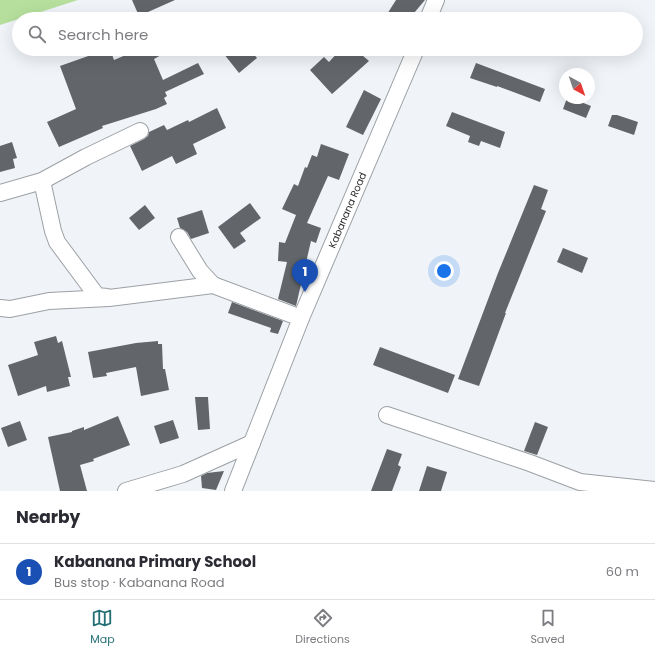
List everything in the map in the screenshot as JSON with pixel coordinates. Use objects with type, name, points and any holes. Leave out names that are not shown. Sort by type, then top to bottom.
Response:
[{"type":"street","points":[[431,12],[436,0]]},
{"type":"street","name":"Kabanana Road","points":[[233,491],[301,318],[413,56]]},
{"type":"street","points":[[0,192],[42,181],[86,157],[140,131]]},
{"type":"street","points":[[42,181],[53,231],[57,242],[97,296],[109,298]]},
{"type":"street","points":[[179,236],[200,271],[213,285],[301,318]]},
{"type":"street","points":[[0,308],[10,309],[48,302],[109,298],[213,285]]},
{"type":"street","points":[[387,415],[530,463],[580,482],[655,490]]},
{"type":"street","points":[[126,491],[183,474],[252,444]]},
{"type":"green space","points":[[0,0],[78,0],[41,12],[12,12],[12,21],[0,25]]},
{"type":"building","points":[[132,0],[175,0],[148,12],[137,12]]},
{"type":"building","points":[[396,0],[425,0],[415,12],[388,12]]},
{"type":"building","points":[[88,56],[113,56],[114,60],[123,56],[159,56],[154,59],[163,80],[198,63],[204,74],[165,92],[167,96],[164,98],[167,104],[156,109],[102,126],[103,128],[59,147],[47,122],[76,109],[60,66]]},
{"type":"building","points":[[226,56],[255,56],[257,58],[239,73]]},
{"type":"building","points":[[335,56],[363,56],[369,61],[332,94],[310,70],[324,57],[329,62]]},
{"type":"building","points":[[476,63],[545,89],[540,102],[470,78]]},
{"type":"building","points":[[364,90],[381,99],[363,135],[346,127]]},
{"type":"building","points":[[565,104],[586,104],[591,106],[586,118],[563,109]]},
{"type":"building","points":[[217,108],[226,128],[193,144],[197,154],[176,164],[172,156],[142,171],[130,146],[144,139],[148,136],[149,132],[164,125],[167,130],[188,120],[189,122]]},
{"type":"building","points":[[452,112],[505,132],[500,148],[481,141],[479,146],[468,142],[470,136],[446,126]]},
{"type":"building","points":[[612,115],[617,115],[638,122],[634,135],[608,126]]},
{"type":"building","points":[[12,142],[17,158],[13,159],[15,168],[0,172],[0,146]]},
{"type":"building","points":[[321,144],[349,154],[339,180],[328,176],[307,223],[321,228],[316,243],[311,241],[296,306],[278,299],[287,262],[278,261],[279,242],[285,243],[296,215],[282,209],[294,184],[298,186],[305,167],[307,168],[312,155],[317,157]]},
{"type":"building","points":[[534,185],[548,190],[541,209],[546,211],[505,313],[479,386],[458,379],[498,273]]},
{"type":"building","points":[[250,203],[261,218],[240,233],[246,241],[234,249],[218,227]]},
{"type":"building","points":[[145,205],[155,218],[139,230],[129,218]]},
{"type":"building","points":[[202,210],[209,233],[191,239],[187,232],[180,228],[177,218]]},
{"type":"building","points":[[563,248],[588,258],[582,273],[557,262]]},
{"type":"building","points":[[232,302],[283,321],[278,334],[270,332],[271,328],[228,313]]},
{"type":"building","points":[[56,336],[58,343],[62,341],[71,377],[68,377],[70,386],[47,392],[46,386],[18,396],[8,365],[38,355],[34,342]]},
{"type":"building","points":[[158,341],[158,344],[162,344],[163,369],[165,369],[169,390],[141,396],[136,367],[106,373],[107,376],[93,378],[88,352],[136,343]]},
{"type":"building","points":[[380,347],[455,375],[448,393],[373,365]]},
{"type":"building","points":[[195,397],[208,397],[210,429],[198,430]]},
{"type":"building","points":[[118,416],[130,445],[93,459],[94,461],[80,465],[87,491],[60,491],[48,437],[72,432],[84,427],[84,430]]},
{"type":"building","points":[[173,420],[179,438],[160,444],[154,426]]},
{"type":"building","points":[[20,421],[27,440],[8,447],[1,428]]},
{"type":"building","points":[[535,422],[548,427],[537,455],[524,451]]},
{"type":"building","points":[[387,449],[402,454],[398,465],[401,467],[392,491],[371,491]]},
{"type":"building","points":[[427,466],[447,472],[441,491],[419,491]]},
{"type":"building","points":[[224,471],[216,490],[202,488],[201,476],[207,473]]},
{"type":"place","name":"Kabanana Primary School","points":[[305,292]]}]
